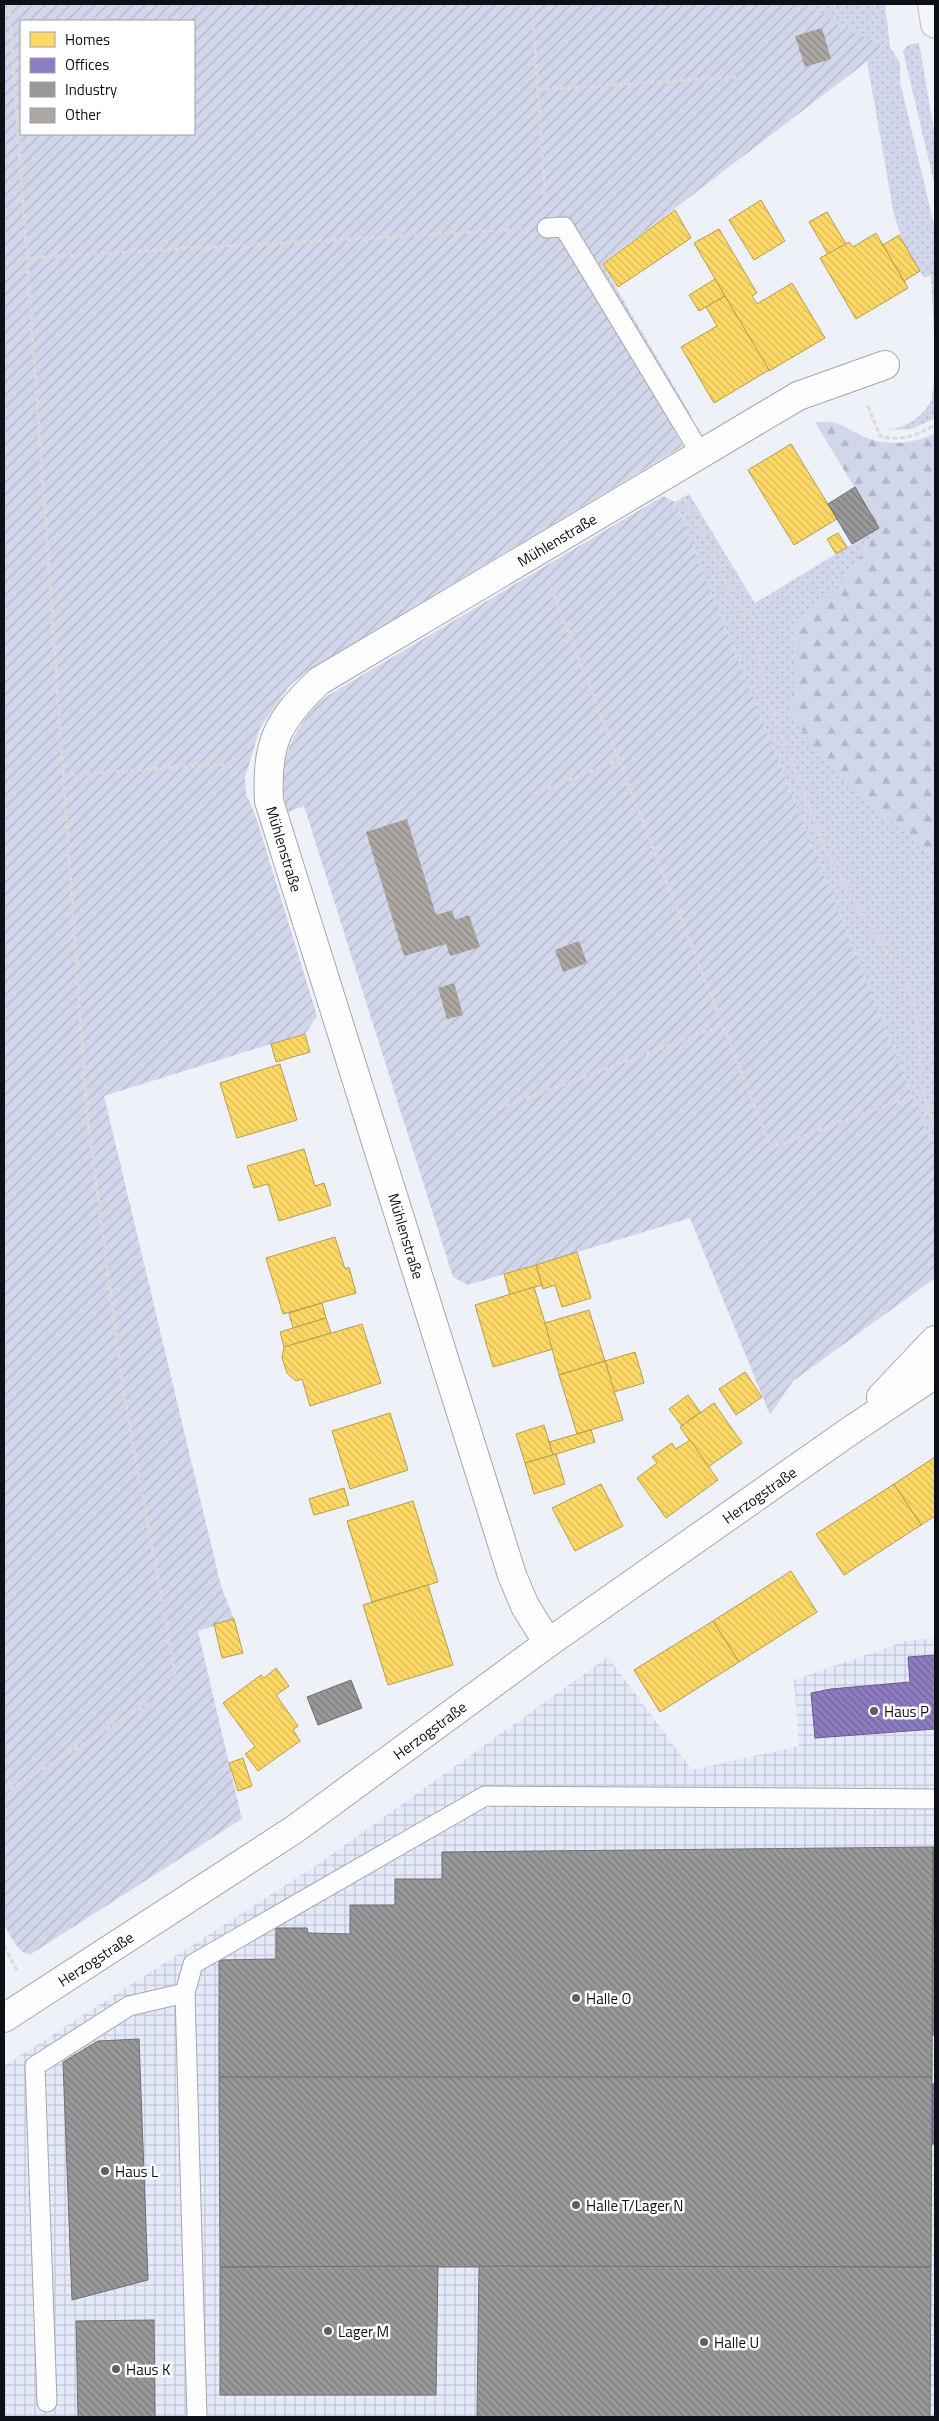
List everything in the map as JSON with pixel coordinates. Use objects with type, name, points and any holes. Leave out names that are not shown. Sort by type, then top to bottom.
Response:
[{"type":"main road","points":[[932,4],[935,24]]},
{"type":"street","name":"Mühlenstraße","points":[[548,1643],[525,1606],[512,1575],[269,801],[268,773],[270,749],[279,728],[292,708],[319,681],[798,396],[885,365]]},
{"type":"street","name":"Herzogstraße","points":[[847,1433],[935,1340]]},
{"type":"street","name":"Herzogstraße","points":[[4,2018],[295,1829],[548,1643],[847,1433],[935,1374]]},
{"type":"lane","points":[[546,228],[564,227],[702,454]]},
{"type":"lane","points":[[197,2417],[185,1993],[193,1964],[486,1796],[935,1799]]},
{"type":"lane","points":[[47,2402],[35,2066],[129,2006],[185,1993]]},
{"type":"path","points":[[4,1793],[169,1691],[176,1672],[124,1396],[88,1113],[9,4]]},
{"type":"path","points":[[27,258],[546,228],[532,4]]},
{"type":"path","points":[[538,90],[738,77]]},
{"type":"path","points":[[855,376],[880,436],[900,439],[935,425]]},
{"type":"path","points":[[670,473],[748,622],[757,646],[765,693],[826,852],[860,913],[905,976],[916,1014],[924,1092],[935,1128]]},
{"type":"path","points":[[537,552],[771,1148],[924,1092]]},
{"type":"path","points":[[533,794],[619,760]]},
{"type":"path","points":[[63,776],[216,764],[268,773]]},
{"type":"path","points":[[498,1109],[723,1025]]},
{"type":"shaded area","points":[[935,1638],[935,2417],[4,2417],[4,2066],[314,1867],[608,1657],[692,1770],[799,1746],[794,1680],[906,1641]]},
{"type":"green space","points":[[4,4],[808,4],[842,27],[886,47],[602,264],[692,417],[673,428],[683,446],[310,669],[289,686],[260,728],[245,778],[246,794],[256,817],[317,1016],[306,1033],[104,1096],[221,1586],[234,1619],[198,1631],[242,1819],[31,1954],[18,1948],[4,1924]]},
{"type":"green space","points":[[808,4],[885,4],[890,47],[900,63],[900,82],[935,229],[935,360],[931,275],[924,278],[903,242],[894,215],[867,61],[885,47],[842,27]]},
{"type":"green space","points":[[919,43],[935,136],[935,187],[903,51],[908,45]]},
{"type":"green space","points":[[935,360],[935,418],[912,429],[885,430],[898,428],[917,418],[930,403],[933,393]]},
{"type":"green space","points":[[815,422],[835,423],[875,441],[893,443],[919,440],[935,433],[935,854],[924,849],[838,777],[816,752],[791,711],[794,668],[793,627],[840,587],[879,528]]},
{"type":"green space","points":[[689,494],[755,603],[879,528],[840,587],[793,627],[794,668],[924,849],[935,854],[935,1153],[675,502]]},
{"type":"green space","points":[[663,496],[675,502],[935,1153],[935,1278],[793,1381],[770,1415],[690,1218],[468,1285],[453,1277],[304,806],[288,812],[284,796],[284,765],[288,750],[303,722],[324,698]]},
{"type":"building: Homes","points":[[761,200],[785,241],[754,260],[729,220]]},
{"type":"building: Homes","points":[[675,210],[691,238],[618,287],[603,264]]},
{"type":"building: Homes","points":[[827,212],[846,244],[828,254],[809,222]]},
{"type":"building: Homes","points":[[719,229],[757,293],[752,296],[757,304],[792,283],[825,338],[769,371],[694,243]]},
{"type":"building: Homes","points":[[876,233],[908,288],[856,319],[820,258],[849,242],[853,247]]},
{"type":"building: Homes","points":[[899,235],[920,271],[904,281],[883,245]]},
{"type":"building: Homes","points":[[715,279],[725,296],[699,311],[689,295]]},
{"type":"building: Homes","points":[[725,296],[769,370],[714,403],[681,347],[717,326],[706,307]]},
{"type":"building: Homes","points":[[791,444],[837,519],[794,545],[748,470]]},
{"type":"building: Homes","points":[[838,533],[847,547],[836,554],[827,539]]},
{"type":"building: Homes","points":[[305,1034],[310,1052],[276,1062],[271,1044]]},
{"type":"building: Homes","points":[[280,1064],[297,1120],[237,1138],[220,1083]]},
{"type":"building: Homes","points":[[304,1149],[315,1186],[324,1183],[331,1205],[279,1221],[268,1184],[254,1188],[247,1166]]},
{"type":"building: Homes","points":[[335,1237],[345,1269],[349,1267],[356,1293],[283,1314],[266,1258]]},
{"type":"building: Homes","points":[[577,1252],[591,1298],[562,1307],[555,1285],[543,1289],[536,1265]]},
{"type":"building: Homes","points":[[536,1265],[542,1285],[510,1295],[504,1274]]},
{"type":"building: Homes","points":[[534,1287],[553,1349],[493,1367],[475,1305]]},
{"type":"building: Homes","points":[[322,1303],[326,1318],[293,1328],[289,1313]]},
{"type":"building: Homes","points":[[589,1310],[605,1361],[559,1375],[545,1323]]},
{"type":"building: Homes","points":[[326,1318],[331,1333],[284,1347],[280,1332]]},
{"type":"building: Homes","points":[[362,1324],[381,1383],[310,1406],[302,1379],[296,1381],[287,1373],[282,1358],[284,1347]]},
{"type":"building: Homes","points":[[635,1352],[644,1383],[614,1392],[605,1361]]},
{"type":"building: Homes","points":[[605,1361],[623,1420],[577,1434],[559,1375]]},
{"type":"building: Homes","points":[[745,1372],[762,1397],[736,1415],[719,1389]]},
{"type":"building: Homes","points":[[688,1395],[700,1412],[682,1426],[669,1409]]},
{"type":"building: Homes","points":[[714,1403],[742,1443],[708,1467],[680,1427]]},
{"type":"building: Homes","points":[[390,1413],[408,1470],[350,1489],[332,1431]]},
{"type":"building: Homes","points":[[544,1425],[553,1455],[525,1463],[516,1434]]},
{"type":"building: Homes","points":[[591,1430],[595,1442],[553,1455],[549,1442]]},
{"type":"building: Homes","points":[[690,1440],[718,1480],[666,1518],[637,1478],[657,1463],[652,1457],[672,1443],[676,1449]]},
{"type":"building: Homes","points":[[556,1454],[565,1484],[534,1494],[525,1463]]},
{"type":"building: Homes","points":[[935,1457],[935,1516],[921,1525],[894,1484]]},
{"type":"building: Homes","points":[[601,1484],[623,1526],[575,1551],[552,1508]]},
{"type":"building: Homes","points":[[894,1484],[921,1525],[844,1575],[816,1534]]},
{"type":"building: Homes","points":[[344,1488],[349,1505],[314,1515],[309,1499]]},
{"type":"building: Homes","points":[[413,1501],[438,1582],[372,1602],[347,1521]]},
{"type":"building: Homes","points":[[791,1571],[817,1612],[739,1662],[713,1621]]},
{"type":"building: Homes","points":[[428,1585],[453,1665],[388,1685],[363,1605]]},
{"type":"building: Homes","points":[[234,1619],[243,1653],[222,1658],[214,1624]]},
{"type":"building: Homes","points":[[713,1621],[739,1662],[660,1712],[634,1670]]},
{"type":"building: Homes","points":[[276,1668],[289,1686],[276,1695],[298,1726],[293,1730],[300,1741],[258,1771],[245,1754],[255,1747],[223,1703],[261,1675],[264,1678]]},
{"type":"building: Homes","points":[[243,1758],[252,1786],[238,1791],[229,1763]]},
{"type":"building: Offices","name":"Haus P","points":[[935,1655],[935,1729],[815,1738],[811,1693],[831,1689],[910,1682],[908,1657]]},
{"type":"building: Offices","points":[[933,1847],[935,1847],[935,2035],[932,2035]]},
{"type":"building: Offices","points":[[932,2084],[935,2084],[935,2144],[932,2144]]},
{"type":"building: Industry","points":[[855,487],[879,528],[852,544],[828,504]]},
{"type":"building: Industry","points":[[351,1680],[362,1708],[318,1725],[307,1697]]},
{"type":"building: Industry","name":"Halle O","points":[[933,1847],[932,2077],[219,2077],[219,1960],[276,1959],[276,1928],[307,1928],[308,1933],[350,1934],[350,1905],[395,1905],[395,1879],[442,1879],[442,1852]]},
{"type":"building: Industry","name":"Haus L","points":[[139,2039],[148,2280],[72,2300],[63,2062],[98,2041]]},
{"type":"building: Industry","name":"Halle T/Lager N","points":[[219,2077],[932,2077],[931,2267],[220,2267]]},
{"type":"building: Industry","name":"Lager M","points":[[438,2266],[436,2395],[220,2395],[220,2267]]},
{"type":"building: Industry","name":"Halle U","points":[[479,2266],[931,2267],[930,2417],[477,2417]]},
{"type":"building: Industry","name":"Haus K","points":[[154,2320],[155,2417],[78,2417],[76,2321]]},
{"type":"building: Other","points":[[822,28],[831,59],[805,67],[795,36]]},
{"type":"building: Other","points":[[407,819],[436,915],[452,910],[455,920],[469,915],[480,947],[450,956],[446,944],[404,956],[366,832]]},
{"type":"building: Other","points":[[579,941],[587,963],[563,972],[555,950]]},
{"type":"building: Other","points":[[454,983],[463,1015],[447,1019],[438,988]]},
{"type":"place","name":"Haus P","points":[[874,1711]]},
{"type":"place","name":"Halle O","points":[[576,1998]]},
{"type":"place","name":"Haus L","points":[[105,2171]]},
{"type":"place","name":"Halle T/Lager N","points":[[576,2205]]},
{"type":"place","name":"Lager M","points":[[328,2331]]},
{"type":"place","name":"Halle U","points":[[704,2342]]},
{"type":"place","name":"Haus K","points":[[116,2369]]}]
